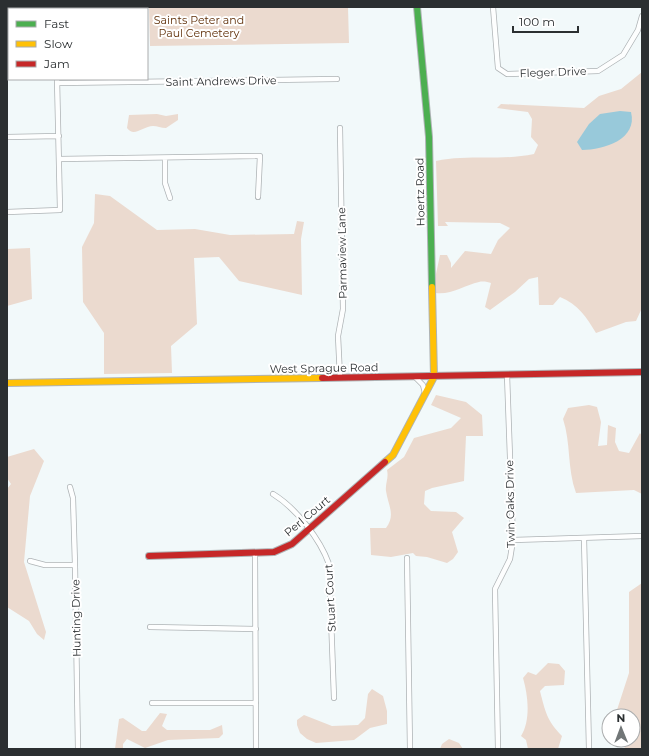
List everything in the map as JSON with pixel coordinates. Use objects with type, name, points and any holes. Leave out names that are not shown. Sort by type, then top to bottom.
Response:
[{"type":"street","name":"Hoertz Road","points":[[417,7],[429,137],[434,377]]},
{"type":"street","name":"Fleger Drive","points":[[493,7],[498,68],[507,74],[598,71],[623,55],[638,30],[642,16]]},
{"type":"street","name":"Saint Andrews Drive","points":[[57,81],[337,79]]},
{"type":"street","points":[[7,212],[60,210],[57,81]]},
{"type":"street","name":"Parmaview Lane","points":[[340,128],[343,309],[338,336],[340,378]]},
{"type":"street","points":[[7,137],[59,136]]},
{"type":"street","points":[[59,159],[260,156],[258,197]]},
{"type":"street","points":[[165,158],[165,183],[170,198]]},
{"type":"street","name":"West Sprague Road","points":[[7,383],[434,377],[642,372]]},
{"type":"street","name":"Twin Oaks Drive","points":[[498,749],[495,589],[510,559],[512,540],[508,375]]},
{"type":"street","points":[[415,377],[423,385],[425,394]]},
{"type":"street","name":"Perl Court","points":[[149,556],[255,554],[274,552],[292,544],[393,455],[434,377]]},
{"type":"street","name":"Hunting Drive","points":[[70,488],[73,498],[78,749]]},
{"type":"street","name":"Stuart Court","points":[[273,494],[281,499],[309,529],[324,549],[329,564],[334,698]]},
{"type":"street","points":[[512,540],[642,536]]},
{"type":"street","points":[[584,538],[589,749]]},
{"type":"street","points":[[255,554],[256,749]]},
{"type":"street","points":[[407,558],[410,749]]},
{"type":"street","points":[[30,561],[46,565],[75,565]]},
{"type":"street","points":[[150,627],[256,628]]},
{"type":"street","points":[[152,703],[256,703]]},
{"type":"green space","name":"Saints Peter and Paul Cemetery","points":[[149,7],[348,7],[349,43],[150,46]]},
{"type":"green space","points":[[642,72],[642,308],[636,321],[626,322],[596,333],[581,312],[572,303],[560,297],[553,305],[539,305],[538,277],[529,279],[515,292],[490,310],[485,307],[491,283],[474,283],[447,293],[436,293],[436,274],[440,255],[447,255],[451,263],[451,268],[465,251],[491,254],[498,240],[510,228],[500,223],[445,222],[448,226],[438,226],[436,161],[460,158],[510,157],[534,154],[538,145],[531,137],[532,119],[528,112],[497,108],[501,104],[584,108],[599,96],[621,89]]},
{"type":"green space","points":[[157,114],[166,116],[178,114],[178,120],[166,128],[149,126],[133,132],[127,128],[129,115]]},
{"type":"green space","points":[[95,194],[110,196],[157,230],[195,229],[230,235],[294,234],[297,221],[304,222],[301,239],[302,295],[239,281],[219,257],[194,258],[197,324],[171,346],[172,373],[104,374],[104,333],[83,302],[82,247],[94,223]]},
{"type":"green space","points":[[30,248],[32,299],[7,306],[7,249]]},
{"type":"green space","points":[[436,395],[466,402],[482,415],[483,436],[466,436],[464,481],[425,491],[424,504],[431,511],[456,512],[464,518],[452,532],[458,552],[453,559],[447,563],[427,557],[416,556],[413,553],[391,557],[371,555],[370,528],[386,528],[391,514],[386,491],[388,476],[387,470],[404,457],[414,438],[451,428],[461,418],[431,405]]},
{"type":"green space","points":[[589,405],[597,407],[601,422],[598,446],[607,445],[608,425],[616,428],[615,442],[619,451],[629,453],[640,433],[642,436],[642,494],[634,490],[576,493],[571,474],[567,437],[563,419],[568,408]]},
{"type":"green space","points":[[34,449],[44,461],[30,496],[24,562],[46,632],[44,640],[37,634],[29,621],[7,607],[7,489],[11,484],[7,478],[7,457]]},
{"type":"green space","points":[[642,583],[642,749],[625,748],[641,748],[641,708],[618,708],[629,673],[629,592]]},
{"type":"green space","points":[[548,663],[559,664],[565,671],[564,685],[545,686],[540,691],[547,715],[562,736],[558,749],[528,749],[526,740],[521,736],[526,723],[528,707],[523,678],[528,672],[536,675]]},
{"type":"green space","points":[[372,689],[383,696],[387,711],[387,724],[370,728],[354,740],[316,743],[307,739],[300,733],[297,720],[304,715],[332,726],[358,725],[365,718],[368,694]]},
{"type":"green space","points":[[160,713],[167,714],[162,726],[167,730],[210,730],[222,725],[223,734],[219,738],[168,740],[145,748],[127,739],[123,744],[123,749],[115,749],[119,719],[123,718],[142,731],[146,731]]},
{"type":"green space","points":[[449,739],[459,743],[463,749],[440,749],[442,744]]},
{"type":"water","points":[[620,111],[631,112],[632,121],[624,136],[609,145],[600,148],[582,150],[577,142],[589,124],[600,114]]},
{"type":"traffic: fast","points":[[417,7],[429,137],[432,287]]},
{"type":"traffic: slow","points":[[385,462],[393,455],[434,377],[432,287]]},
{"type":"traffic: slow","points":[[7,383],[322,378]]},
{"type":"traffic: jam","points":[[322,378],[642,372]]},
{"type":"traffic: jam","points":[[149,556],[274,552],[292,544],[385,462]]}]
